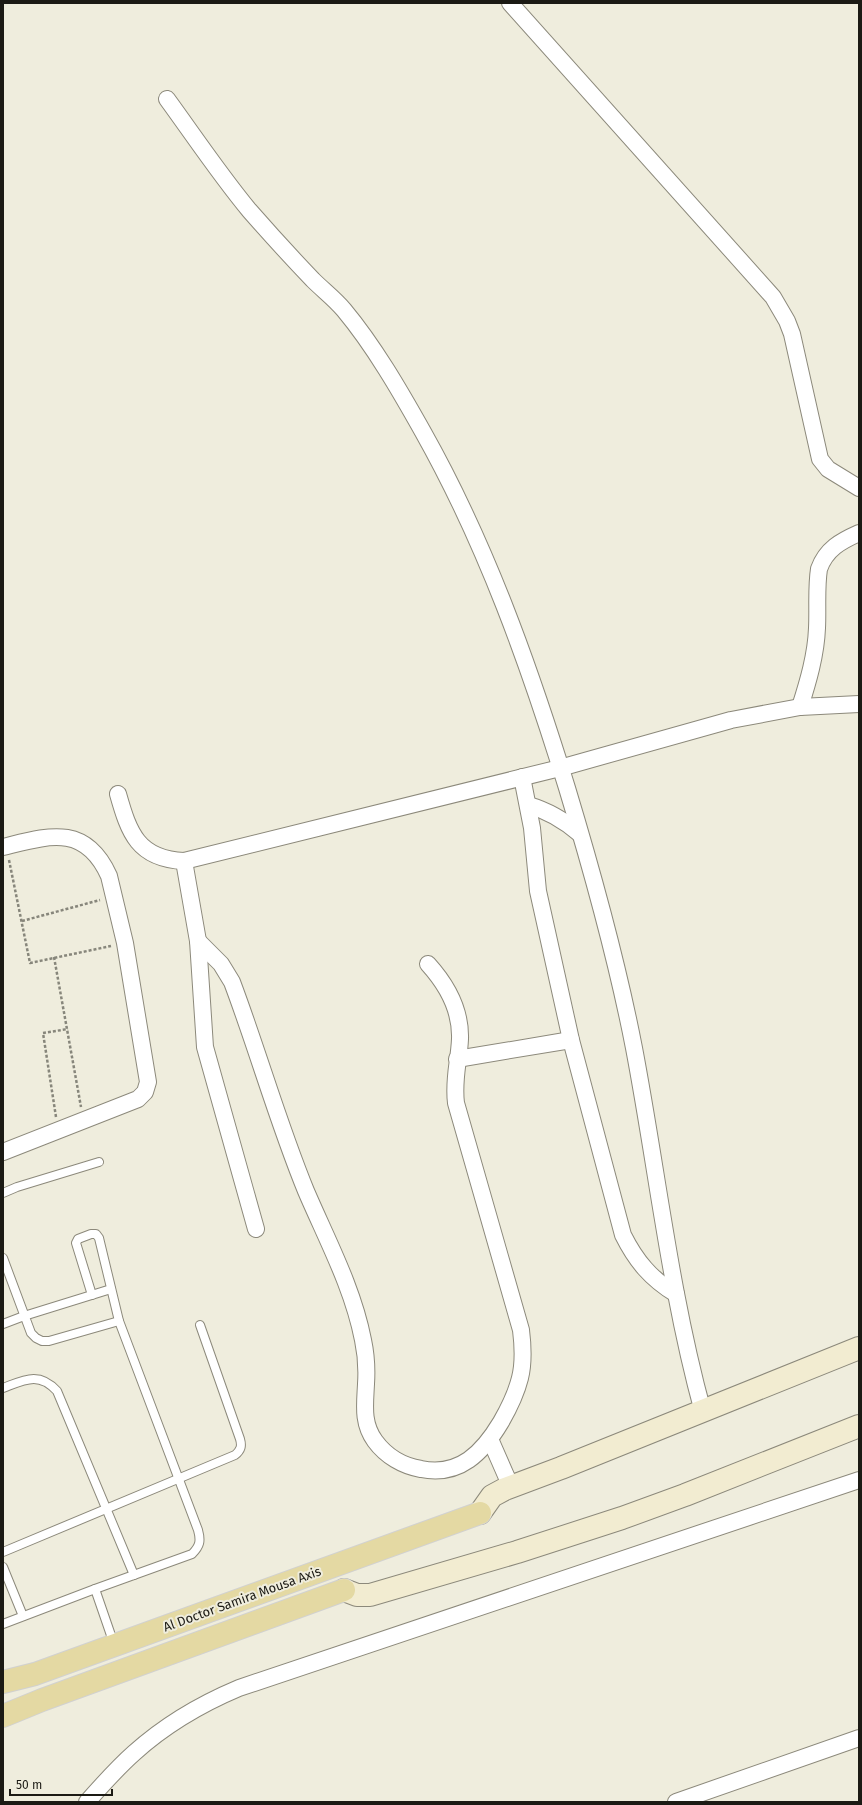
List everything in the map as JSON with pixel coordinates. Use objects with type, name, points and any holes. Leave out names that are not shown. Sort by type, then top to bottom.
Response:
[{"type":"main road","name":"Al Doctor Samira Mousa Axis","points":[[3,1682],[35,1674],[114,1644],[480,1513]]},
{"type":"main road","name":"Al Doctor Samira Mousa Axis","points":[[3,1716],[42,1700],[344,1590]]},
{"type":"street","points":[[510,3],[773,297],[784,315],[792,334],[820,459],[828,469],[859,488]]},
{"type":"street","points":[[168,99],[246,206],[286,252],[344,310],[370,347],[422,431],[466,515],[501,595],[529,670],[580,834],[605,921],[626,1012],[684,1339],[703,1412]]},
{"type":"street","points":[[800,707],[815,649],[819,569],[822,562],[831,550],[844,540],[859,533]]},
{"type":"street","points":[[118,794],[127,825],[138,842],[154,854],[164,858],[184,861],[560,768],[724,721],[800,707],[859,704]]},
{"type":"street","points":[[522,777],[528,805],[538,891],[571,1040],[623,1235],[632,1253],[644,1270],[658,1283],[676,1294]]},
{"type":"street","points":[[528,805],[544,809],[557,816],[580,834]]},
{"type":"street","points":[[3,1152],[138,1099],[147,1088],[148,1076],[125,942],[109,876],[100,858],[75,840],[60,837],[45,836],[5,846]]},
{"type":"street","points":[[184,861],[198,941],[205,1047],[256,1229]]},
{"type":"street","points":[[198,941],[221,964],[232,982],[301,1178],[347,1288],[364,1342],[366,1373],[364,1412],[369,1431],[374,1440],[385,1451],[401,1462],[414,1468],[434,1470],[462,1464],[478,1454],[490,1439],[510,1407],[516,1392],[521,1370],[523,1346],[521,1330],[456,1103],[454,1080],[460,1039],[456,1012],[445,986],[428,964]]},
{"type":"street","points":[[457,1059],[571,1040]]},
{"type":"street","points":[[480,1513],[492,1496],[511,1486],[703,1412],[859,1348]]},
{"type":"street","points":[[344,1590],[356,1595],[370,1596],[562,1538],[685,1495],[859,1426]]},
{"type":"street","points":[[490,1439],[511,1486]]},
{"type":"street","points":[[87,1802],[134,1753],[153,1737],[195,1709],[239,1688],[859,1480]]},
{"type":"street","points":[[676,1802],[859,1738]]},
{"type":"lane","points":[[3,1193],[17,1187],[99,1162]]},
{"type":"lane","points":[[3,1624],[94,1589],[192,1554],[198,1548],[201,1539],[119,1322],[99,1238],[96,1234],[91,1234],[78,1239],[76,1243],[92,1295]]},
{"type":"lane","points":[[3,1258],[31,1333],[36,1338],[49,1342],[119,1322]]},
{"type":"lane","points":[[3,1324],[111,1289]]},
{"type":"lane","points":[[3,1552],[105,1508],[235,1455],[241,1448],[240,1439],[200,1325]]},
{"type":"lane","points":[[3,1388],[28,1378],[34,1378],[46,1382],[57,1392],[134,1575]]},
{"type":"lane","points":[[3,1567],[23,1616]]},
{"type":"lane","points":[[94,1589],[114,1644]]},
{"type":"path","points":[[5,846],[30,963],[125,942]]},
{"type":"path","points":[[22,921],[114,897]]},
{"type":"path","points":[[54,958],[68,1029],[83,1121]]},
{"type":"path","points":[[58,1131],[43,1033],[68,1029]]}]
